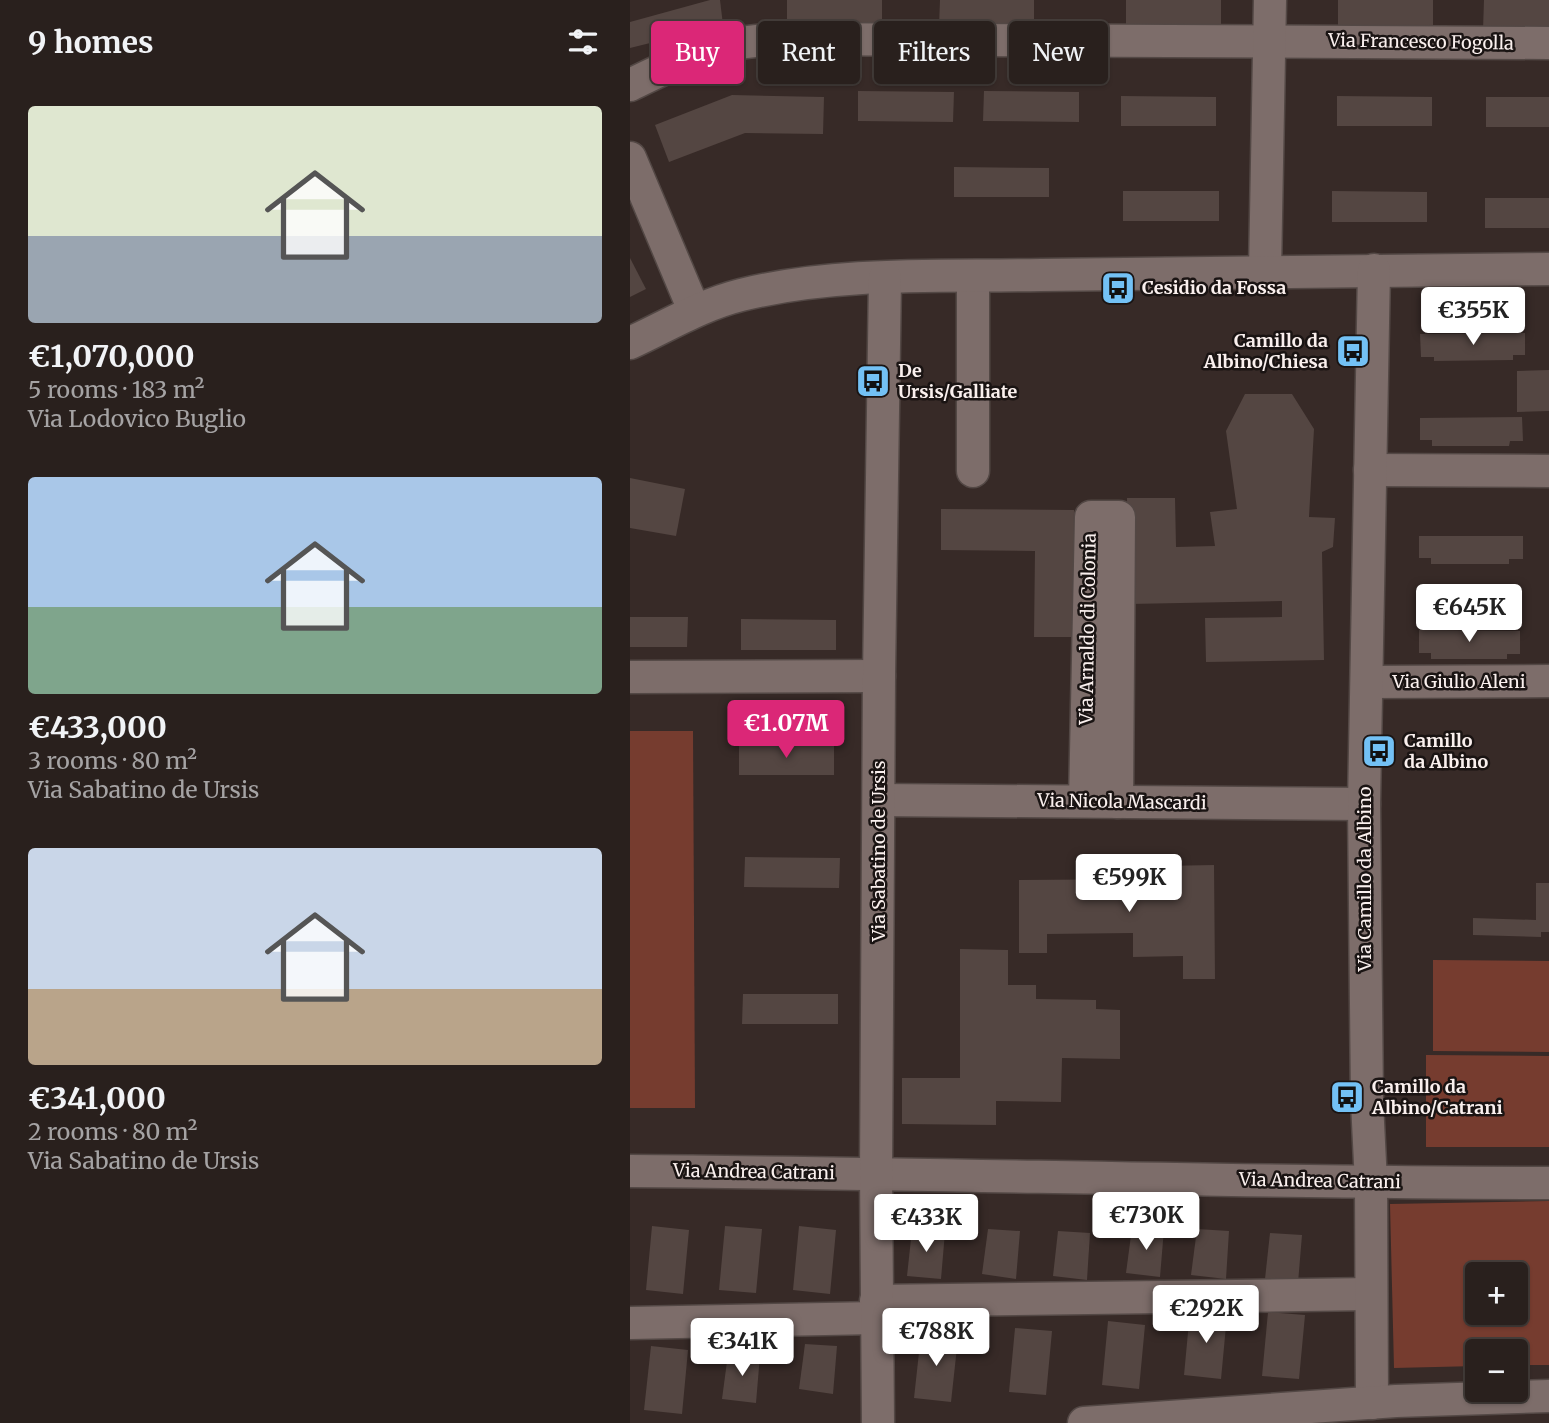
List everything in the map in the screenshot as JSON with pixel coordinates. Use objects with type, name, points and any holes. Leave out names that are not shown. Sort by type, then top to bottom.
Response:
[{"type":"street","points":[[1265,271],[1270,0]]},
{"type":"street","name":"Via Francesco Fogolla","points":[[630,85],[705,52],[729,45],[767,40],[847,38],[1549,43]]},
{"type":"street","points":[[630,159],[694,310]]},
{"type":"street","points":[[630,343],[694,310],[727,299],[776,288],[885,278],[1549,269]]},
{"type":"street","name":"Via Camillo da Albino","points":[[1374,271],[1364,804],[1367,1102],[1371,1183],[1370,1294],[1389,1409]]},
{"type":"street","points":[[973,276],[973,471]]},
{"type":"street","name":"Via Sabatino de Ursis","points":[[878,1423],[876,1173],[879,676],[885,278]]},
{"type":"street","points":[[1370,470],[1549,471]]},
{"type":"street","name":"Via Arnaldo di Colonia","points":[[1085,802],[1091,517],[1119,517],[1118,802]]},
{"type":"street","points":[[630,677],[879,676]]},
{"type":"street","name":"Via Giulio Aleni","points":[[1368,682],[1549,681]]},
{"type":"street","name":"Via Nicola Mascardi","points":[[880,800],[1364,804]]},
{"type":"street","name":"Via Andrea Catrani","points":[[630,1171],[1371,1183],[1549,1183]]},
{"type":"street","points":[[630,1323],[876,1309],[1370,1294]]},
{"type":"street","points":[[1084,1423],[1389,1409],[1549,1396]]},
{"type":"shaded area","points":[[630,731],[693,731],[695,1108],[630,1108]]},
{"type":"shaded area","points":[[1433,960],[1549,961],[1549,1052],[1433,1051]]},
{"type":"shaded area","points":[[1426,1055],[1549,1056],[1549,1147],[1426,1147]]},
{"type":"shaded area","points":[[1549,1201],[1549,1365],[1528,1365],[1528,1339],[1465,1339],[1465,1366],[1394,1368],[1390,1204]]},
{"type":"building","points":[[710,0],[720,0],[723,21],[651,21],[651,43],[630,48],[630,22]]},
{"type":"building","points":[[787,0],[882,0],[882,21],[874,21],[874,27],[860,27],[860,21],[787,21]]},
{"type":"building","points":[[940,0],[1034,0],[1034,21],[1009,21],[1009,26],[995,26],[995,21],[939,21]]},
{"type":"building","points":[[1126,0],[1221,0],[1221,28],[1126,27]]},
{"type":"building","points":[[1338,0],[1433,0],[1433,29],[1338,29]]},
{"type":"building","points":[[1484,0],[1549,0],[1549,30],[1483,30]]},
{"type":"building","points":[[858,91],[954,92],[953,122],[858,121]]},
{"type":"building","points":[[984,91],[1079,92],[1079,122],[983,121]]},
{"type":"building","points":[[732,95],[824,97],[823,134],[745,133],[669,162],[655,125]]},
{"type":"building","points":[[1121,96],[1216,97],[1216,126],[1121,126]]},
{"type":"building","points":[[1337,96],[1432,97],[1432,126],[1337,126]]},
{"type":"building","points":[[1486,97],[1549,97],[1549,127],[1486,127]]},
{"type":"building","points":[[954,167],[1049,168],[1049,197],[954,197]]},
{"type":"building","points":[[1123,191],[1219,191],[1219,221],[1123,221]]},
{"type":"building","points":[[1332,191],[1427,192],[1427,222],[1332,222]]},
{"type":"building","points":[[1485,198],[1549,198],[1549,228],[1485,228]]},
{"type":"building","points":[[630,258],[646,289],[630,297]]},
{"type":"building","points":[[1525,333],[1525,355],[1513,355],[1513,360],[1434,361],[1434,357],[1421,357],[1420,334]]},
{"type":"building","points":[[1549,370],[1549,411],[1517,412],[1517,371]]},
{"type":"building","points":[[1245,394],[1292,394],[1314,429],[1309,517],[1335,518],[1333,547],[1322,552],[1324,660],[1206,662],[1205,618],[1282,617],[1282,601],[1129,604],[1127,498],[1175,498],[1176,547],[1215,546],[1210,512],[1237,509],[1226,431]]},
{"type":"building","points":[[1522,417],[1523,441],[1510,441],[1509,446],[1432,446],[1432,440],[1420,440],[1420,418]]},
{"type":"building","points":[[630,478],[685,489],[676,536],[630,528]]},
{"type":"building","points":[[941,509],[1074,510],[1073,637],[1034,637],[1035,551],[941,550]]},
{"type":"building","points":[[1419,536],[1523,536],[1523,559],[1509,559],[1509,564],[1431,564],[1431,558],[1419,558]]},
{"type":"building","points":[[630,617],[688,617],[687,647],[630,647]]},
{"type":"building","points":[[741,619],[836,620],[836,650],[741,650]]},
{"type":"building","points":[[1419,630],[1520,631],[1520,654],[1507,654],[1507,659],[1431,659],[1431,653],[1419,653]]},
{"type":"building","points":[[739,744],[834,745],[834,775],[739,775]]},
{"type":"building","points":[[745,857],[840,858],[839,888],[744,887]]},
{"type":"building","points":[[1214,865],[1215,979],[1183,979],[1183,956],[1133,957],[1133,933],[1047,934],[1047,953],[1019,953],[1019,880],[1162,879],[1162,866]]},
{"type":"building","points":[[1536,883],[1549,883],[1549,932],[1541,932],[1541,937],[1473,935],[1473,918],[1536,920]]},
{"type":"building","points":[[960,949],[1008,950],[1008,985],[1036,985],[1036,999],[1096,1000],[1096,1009],[1120,1010],[1120,1059],[1062,1058],[1061,1102],[996,1101],[996,1125],[902,1124],[902,1078],[960,1078]]},
{"type":"building","points":[[743,994],[838,994],[838,1024],[742,1024]]},
{"type":"building","points":[[652,1226],[689,1230],[683,1294],[646,1290]]},
{"type":"building","points":[[725,1226],[762,1229],[756,1293],[719,1290]]},
{"type":"building","points":[[799,1226],[836,1230],[830,1294],[793,1290]]},
{"type":"building","points":[[1132,1228],[1164,1229],[1160,1277],[1126,1273]]},
{"type":"building","points":[[988,1229],[1020,1231],[1016,1279],[982,1274]]},
{"type":"building","points":[[1197,1229],[1229,1231],[1226,1279],[1191,1275]]},
{"type":"building","points":[[912,1230],[945,1232],[941,1279],[907,1276]]},
{"type":"building","points":[[1058,1231],[1090,1233],[1087,1280],[1053,1276]]},
{"type":"building","points":[[1270,1233],[1302,1235],[1298,1283],[1265,1279]]},
{"type":"building","points":[[1190,1311],[1227,1315],[1221,1379],[1184,1375]]},
{"type":"building","points":[[1268,1312],[1305,1315],[1299,1379],[1262,1376]]},
{"type":"building","points":[[1108,1321],[1145,1325],[1139,1389],[1102,1385]]},
{"type":"building","points":[[1015,1328],[1052,1331],[1046,1395],[1009,1392]]},
{"type":"building","points":[[921,1334],[958,1338],[951,1402],[914,1398]]},
{"type":"building","points":[[805,1344],[837,1346],[833,1394],[799,1389]]},
{"type":"building","points":[[651,1346],[688,1350],[682,1414],[644,1410]]},
{"type":"building","points":[[728,1354],[760,1355],[756,1403],[722,1399]]},
{"type":"place","name":"Cesidio da Fossa","points":[[1118,288]]},
{"type":"place","name":"Camillo da Albino/Chiesa","points":[[1353,351]]},
{"type":"place","name":"De Ursis/Galliate","points":[[873,381]]},
{"type":"place","name":"Camillo da Albino","points":[[1379,751]]},
{"type":"place","name":"Camillo da Albino/Catrani","points":[[1347,1097]]}]
